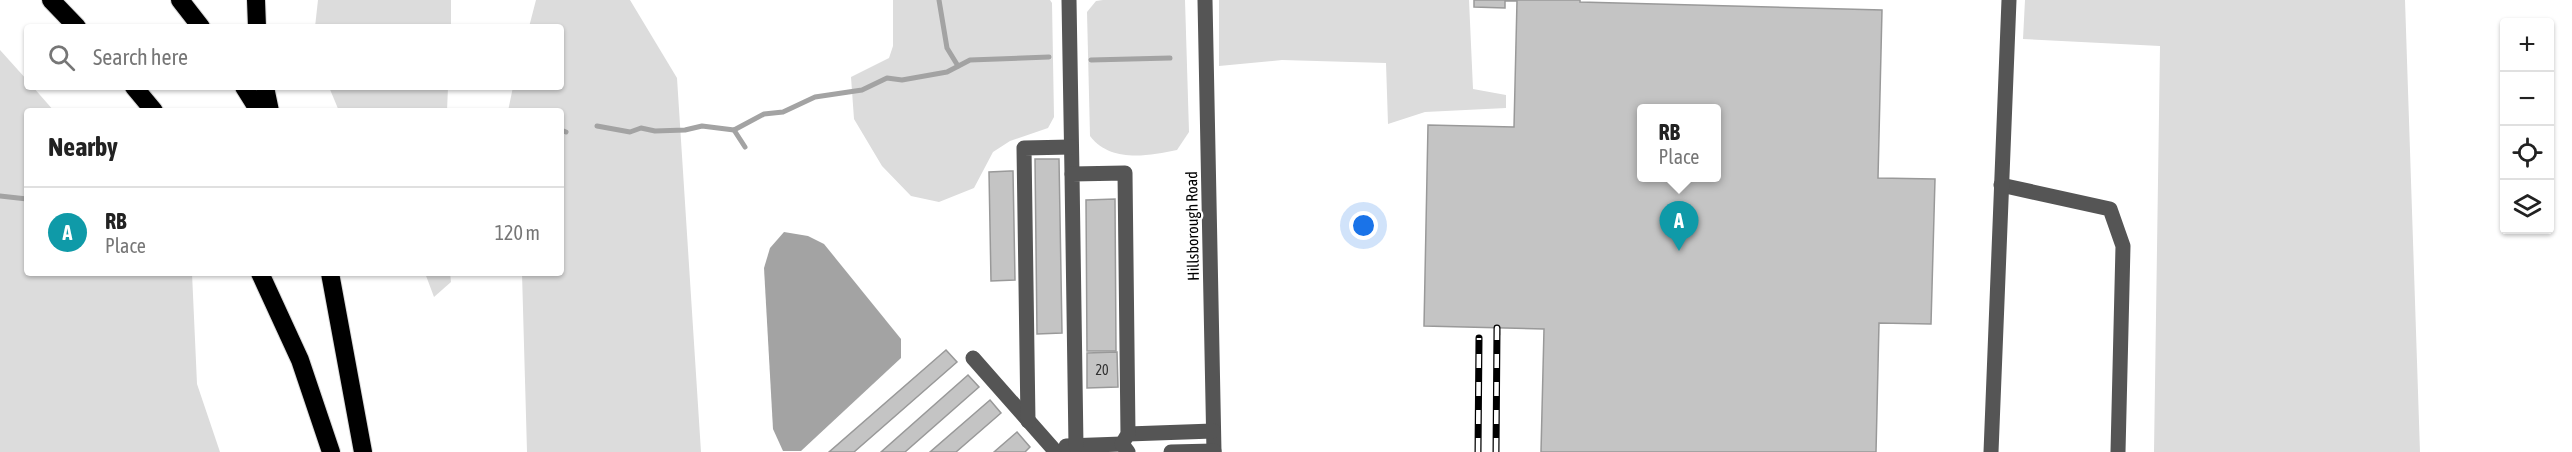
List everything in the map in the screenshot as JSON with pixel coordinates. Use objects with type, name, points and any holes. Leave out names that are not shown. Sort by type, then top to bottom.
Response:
[{"type":"highway","points":[[51,0],[74,24]]},
{"type":"highway","points":[[180,0],[199,24]]},
{"type":"highway","points":[[256,0],[256,24]]},
{"type":"highway","points":[[136,90],[152,108]]},
{"type":"highway","points":[[246,90],[257,108]]},
{"type":"highway","points":[[266,90],[269,108]]},
{"type":"highway","points":[[261,276],[300,360],[331,452]]},
{"type":"highway","points":[[331,276],[363,452]]},
{"type":"street","points":[[1069,0],[1076,446]]},
{"type":"street","name":"Hillsborough Road","points":[[1205,0],[1214,451]]},
{"type":"street","points":[[1991,452],[2009,0]]},
{"type":"street","points":[[1028,420],[1024,148],[1071,147]]},
{"type":"street","points":[[1072,174],[1125,173],[1126,443]]},
{"type":"street","points":[[2001,184],[2110,208],[2123,246],[2118,452]]},
{"type":"street","points":[[973,358],[1054,449],[1126,443],[1213,431]]},
{"type":"street","points":[[1171,452],[1214,451]]},
{"type":"shaded area","points":[[318,0],[451,0],[451,24],[315,24]]},
{"type":"shaded area","points":[[536,0],[630,0],[677,78],[701,452],[527,452],[522,276],[564,276],[564,108],[509,108],[512,90],[564,90],[564,24],[530,24]]},
{"type":"shaded area","points":[[893,0],[1050,0],[1052,3],[1054,117],[1048,128],[1010,141],[993,152],[974,188],[939,202],[911,196],[882,166],[854,119],[851,77],[889,58],[893,46]]},
{"type":"shaded area","points":[[1185,0],[1189,132],[1177,150],[1142,155],[1119,154],[1099,145],[1090,136],[1087,12],[1096,1]]},
{"type":"shaded area","points":[[1219,0],[1469,0],[1473,89],[1506,95],[1506,108],[1425,112],[1388,124],[1386,63],[1282,60],[1219,66]]},
{"type":"shaded area","points":[[2025,0],[2405,0],[2420,452],[2154,452],[2160,46],[2023,39]]},
{"type":"shaded area","points":[[0,50],[24,77],[24,90],[36,90],[51,108],[24,108],[24,276],[192,276],[197,384],[220,452],[0,452]]},
{"type":"shaded area","points":[[330,90],[448,90],[447,108],[338,108]]},
{"type":"shaded area","points":[[784,232],[808,236],[824,244],[901,339],[901,358],[801,451],[783,451],[773,429],[764,268],[770,248]]},
{"type":"shaded area","points":[[426,276],[450,276],[451,282],[434,297]]},
{"type":"building","points":[[1474,0],[1580,0],[1580,2],[1882,10],[1878,178],[1935,179],[1931,324],[1879,323],[1876,452],[1541,452],[1544,329],[1424,326],[1428,125],[1514,127],[1517,1],[1505,1],[1505,8],[1474,7]]},
{"type":"building","points":[[1035,159],[1059,159],[1062,333],[1037,334]]},
{"type":"building","points":[[1013,171],[1015,280],[991,281],[989,172]]},
{"type":"building","points":[[1115,199],[1116,351],[1087,351],[1086,200]]},
{"type":"building","points":[[946,350],[957,362],[854,452],[829,452]]},
{"type":"building","points":[[1117,352],[1118,387],[1087,388],[1087,353]]},
{"type":"building","points":[[968,375],[979,387],[905,452],[881,452]]},
{"type":"building","points":[[990,400],[1001,413],[956,452],[930,452]]},
{"type":"building","points":[[1017,432],[1030,447],[1025,452],[994,452]]},
{"type":"waterway","points":[[939,0],[947,48],[958,66]]},
{"type":"waterway","points":[[597,126],[630,132],[641,128],[655,131],[685,130],[702,126],[734,130],[764,114],[783,112],[815,97],[862,90],[887,78],[902,80],[947,72],[970,60],[1049,57]]},
{"type":"waterway","points":[[1091,60],[1170,58]]},
{"type":"waterway","points":[[734,130],[745,147]]},
{"type":"waterway","points":[[0,196],[24,199]]},
{"type":"railway","points":[[1496,452],[1497,328],[1497,335]]},
{"type":"railway","points":[[1478,452],[1479,338]]},
{"type":"place","name":"RB","points":[[1679,251]]}]
